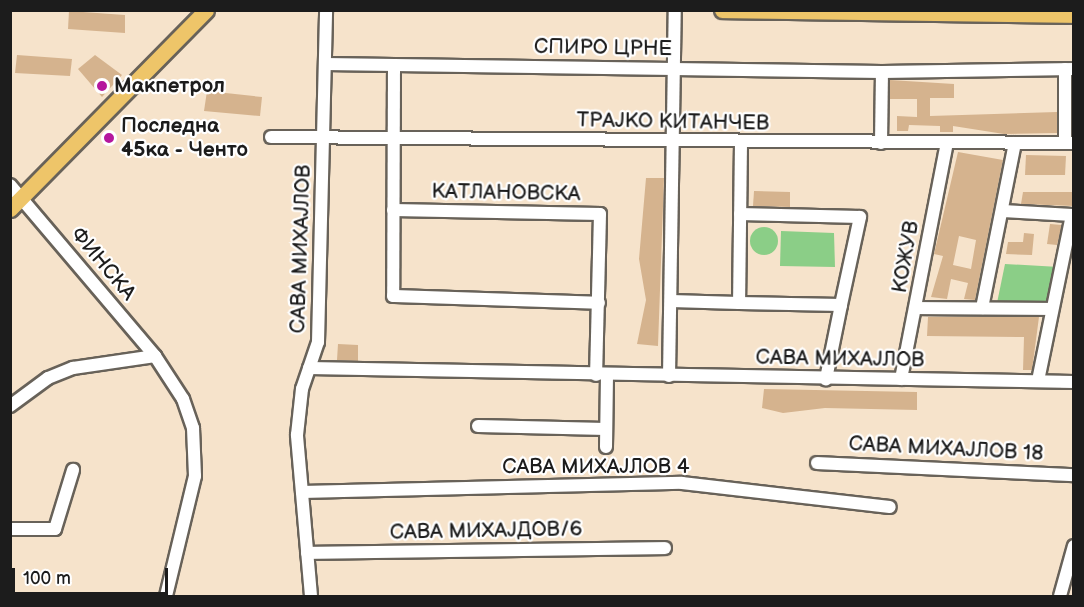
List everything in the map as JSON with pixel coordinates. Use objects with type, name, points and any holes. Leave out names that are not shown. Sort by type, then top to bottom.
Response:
[{"type":"main road","points":[[10,209],[16,191],[206,10]]},
{"type":"main road","points":[[722,10],[1074,15]]},
{"type":"street","name":"САВА МИХАЈЛОВ","points":[[326,10],[318,342],[309,368],[1074,382]]},
{"type":"street","points":[[669,376],[676,142],[675,10]]},
{"type":"street","name":"СПИРО ЦРНЕ","points":[[325,64],[882,72],[1069,69],[1069,143]]},
{"type":"street","points":[[394,65],[391,291],[396,298],[599,303]]},
{"type":"street","points":[[881,143],[882,72]]},
{"type":"street","name":"ТРАЈКО КИТАНЧЕВ","points":[[271,137],[676,142],[1069,143]]},
{"type":"street","points":[[739,303],[741,142]]},
{"type":"street","name":"КОЖУВ","points":[[901,379],[947,142]]},
{"type":"street","points":[[982,308],[1015,143]]},
{"type":"street","name":"ФИНСКА","points":[[16,191],[155,356],[183,399],[195,454],[191,501],[166,597]]},
{"type":"street","name":"КАТЛАНОВСКА","points":[[393,210],[600,214],[601,375]]},
{"type":"street","points":[[1003,211],[1072,215],[1038,381]]},
{"type":"street","points":[[740,214],[860,217],[826,379]]},
{"type":"street","points":[[671,301],[841,305]]},
{"type":"street","points":[[916,308],[1052,309]]},
{"type":"street","points":[[10,406],[48,378],[73,368],[155,356]]},
{"type":"street","points":[[309,368],[297,435],[311,597]]},
{"type":"street","points":[[601,375],[606,447]]},
{"type":"street","points":[[478,426],[606,429]]},
{"type":"street","name":"САВА МИХАЈЛОВ 18","points":[[817,463],[1074,475]]},
{"type":"street","points":[[10,529],[55,529],[74,470]]},
{"type":"street","name":"САВА МИХАЈЛОВ 4","points":[[302,492],[682,483],[890,507]]},
{"type":"street","points":[[1060,597],[1074,546]]},
{"type":"street","name":"САВА МИХАЈДОВ/6","points":[[308,553],[664,548]]},
{"type":"green space","points":[[764,227],[774,231],[778,241],[774,251],[764,255],[754,251],[750,241],[754,231]]},
{"type":"green space","points":[[781,231],[834,233],[835,267],[780,266]]},
{"type":"green space","points":[[1005,264],[1059,267],[1051,303],[997,303]]},
{"type":"building","points":[[69,11],[125,15],[125,33],[68,29]]},
{"type":"building","points":[[17,55],[72,59],[70,76],[15,73]]},
{"type":"building","name":"Макпетрол","points":[[95,55],[122,75],[102,97],[78,69]]},
{"type":"building","points":[[890,80],[954,84],[954,98],[930,98],[930,116],[1057,112],[1057,133],[1004,134],[953,126],[953,132],[940,132],[940,126],[909,125],[908,131],[897,131],[897,116],[917,117],[917,99],[890,99]]},
{"type":"building","points":[[207,91],[262,97],[260,116],[204,111]]},
{"type":"building","points":[[958,152],[1003,160],[975,300],[964,299],[968,283],[951,279],[947,299],[931,297],[943,256],[934,254]],"holes":[[[959,236],[976,240],[971,269],[953,265]]]},
{"type":"building","points":[[1026,155],[1066,156],[1065,175],[1025,175]]},
{"type":"building","points":[[646,178],[664,178],[658,346],[637,344],[646,300],[639,259]]},
{"type":"building","points":[[754,191],[790,192],[790,207],[753,206]]},
{"type":"building","points":[[1023,192],[1074,192],[1074,206],[1021,204]]},
{"type":"building","points":[[1050,224],[1062,225],[1057,245],[1047,244]]},
{"type":"building","points":[[1024,233],[1034,234],[1032,255],[1006,254],[1008,242],[1023,242]]},
{"type":"building","points":[[928,317],[1039,317],[1032,370],[1023,370],[1024,337],[927,336]]},
{"type":"building","points":[[338,344],[358,345],[358,361],[337,360]]},
{"type":"building","points":[[764,389],[917,392],[917,410],[825,408],[783,413],[762,408]]},
{"type":"place","name":"Макпетрол","points":[[102,86]]},
{"type":"place","name":"Последна 45ка - Ченто","points":[[109,138]]}]
